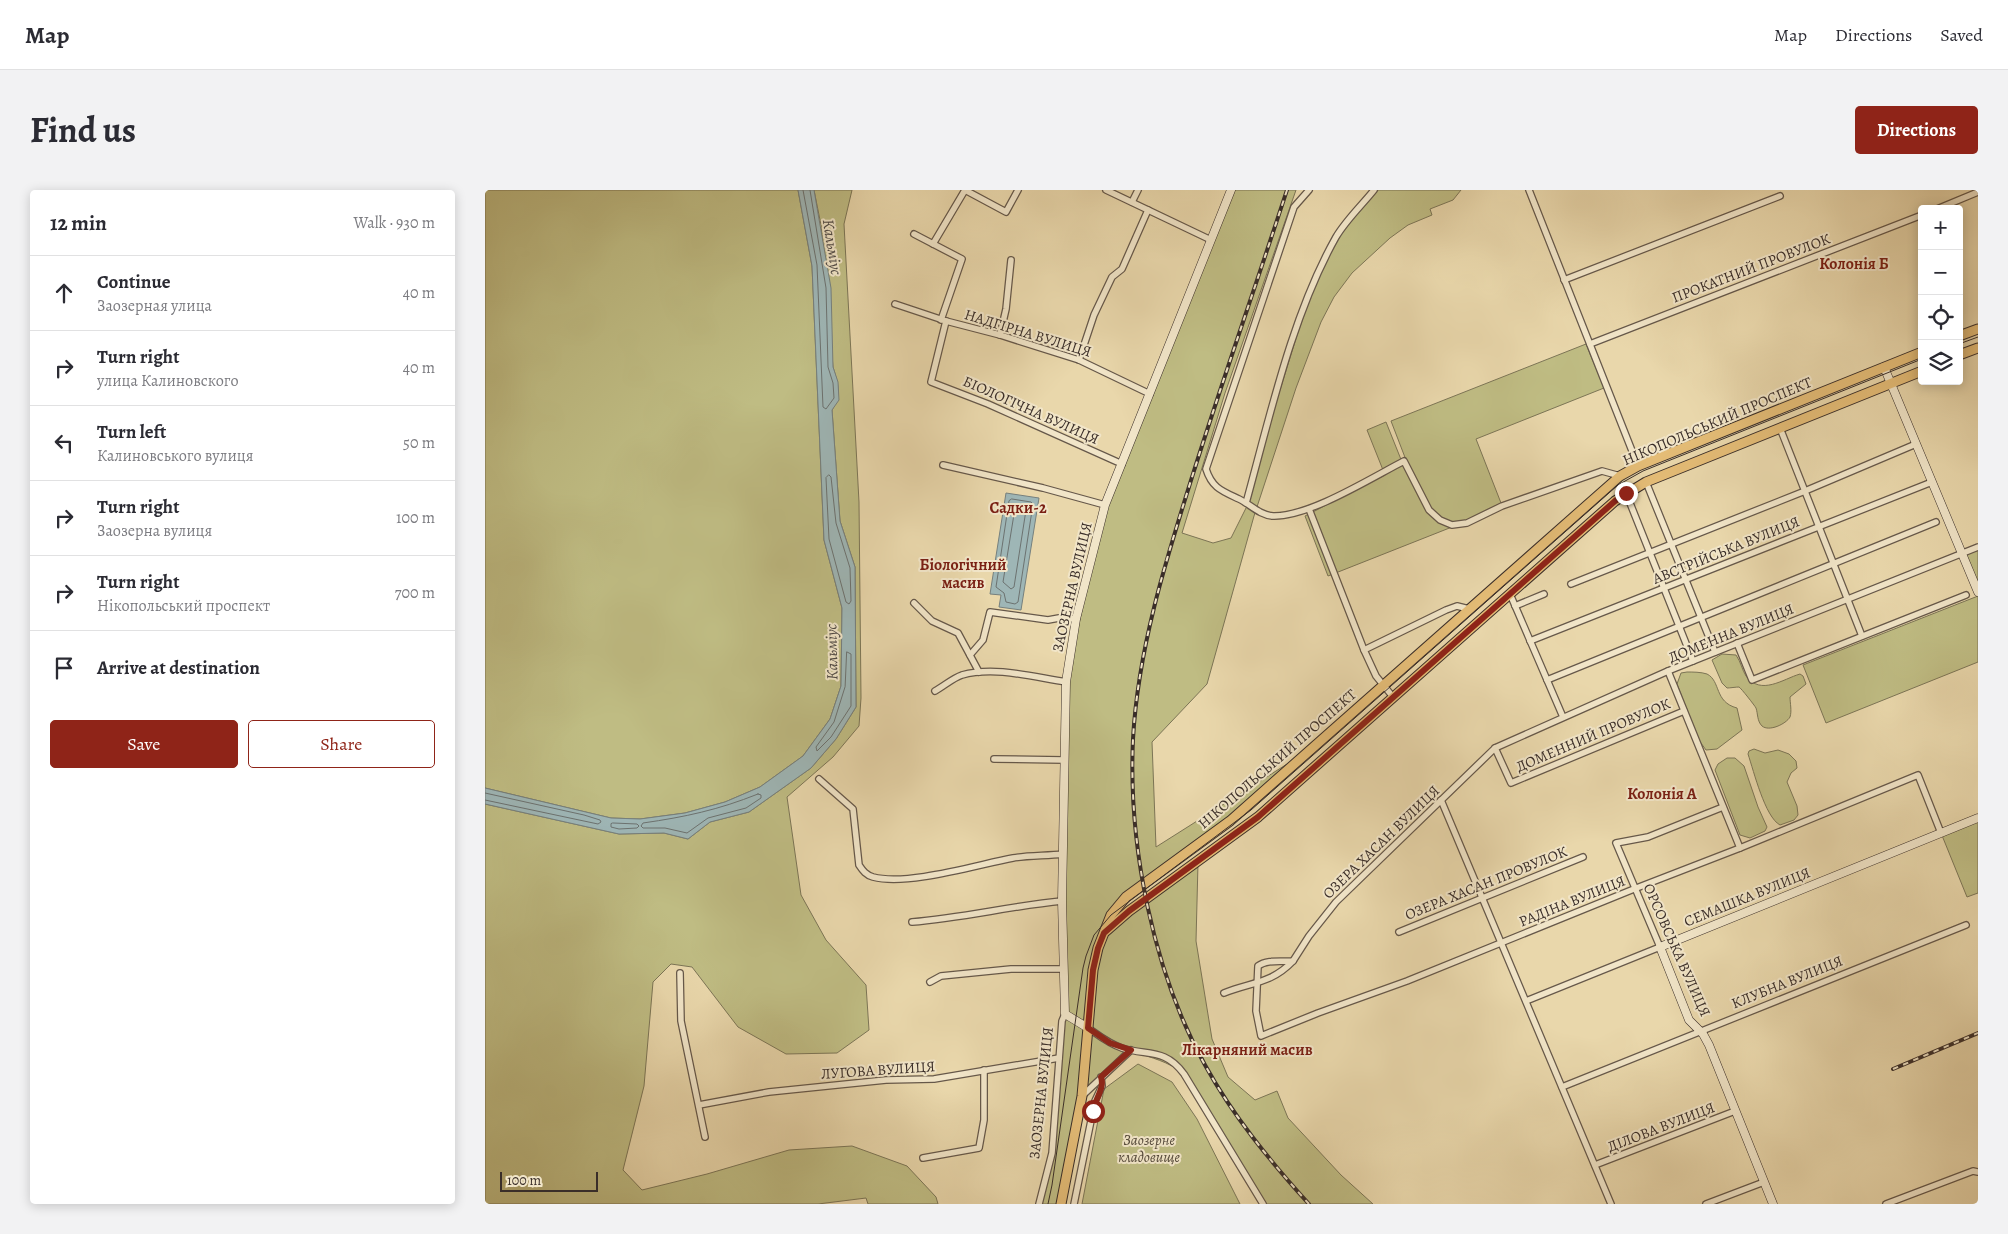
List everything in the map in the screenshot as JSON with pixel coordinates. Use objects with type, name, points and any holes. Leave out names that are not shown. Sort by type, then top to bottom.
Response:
[{"type":"main road","points":[[1963,335],[1978,329]]},
{"type":"main road","points":[[1963,354],[1978,348]]},
{"type":"main road","name":"НІКОПОЛЬСЬКИЙ ПРОСПЕКТ","points":[[1104,933],[1111,915],[1126,897],[1230,821],[1620,476],[1638,466],[1918,354]]},
{"type":"main road","name":"НІКОПОЛЬСЬКИЙ ПРОСПЕКТ","points":[[1104,933],[1129,911],[1258,817],[1626,493],[1646,482],[1918,373]]},
{"type":"main road","points":[[1503,578],[1510,594]]},
{"type":"main road","points":[[1061,1204],[1082,1096],[1093,970],[1104,933]]},
{"type":"street","points":[[933,244],[965,190],[1006,212],[1018,190]]},
{"type":"street","points":[[1106,190],[1211,240]]},
{"type":"street","points":[[1132,202],[1138,190]]},
{"type":"street","name":"ЗАОЗЕРНА ВУЛИЦЯ","points":[[1039,1204],[1052,1153],[1062,1021],[1065,1014],[1062,901],[1066,682],[1076,619],[1105,506],[1231,190]]},
{"type":"street","points":[[1309,190],[1294,207],[1206,469],[1210,481],[1219,489],[1246,503],[1254,510],[1272,516],[1309,509],[1404,461],[1429,510],[1440,520],[1452,524],[1467,523],[1502,506],[1602,471],[1620,476]]},
{"type":"street","points":[[1246,503],[1275,397],[1313,286],[1337,236],[1375,190]]},
{"type":"street","points":[[1529,190],[1638,466]]},
{"type":"street","points":[[1947,205],[1978,192]]},
{"type":"street","points":[[1565,280],[1780,196]]},
{"type":"street","points":[[1079,360],[1094,315],[1112,277],[1122,269],[1148,210]]},
{"type":"street","name":"ПРОКАТНИЙ ПРОВУЛОК","points":[[1590,344],[1918,217]]},
{"type":"street","points":[[914,234],[962,259],[944,320]]},
{"type":"street","points":[[1000,335],[1006,309],[1011,260]]},
{"type":"street","name":"НАДГІРНА ВУЛИЦЯ","points":[[895,304],[1079,360],[1150,394]]},
{"type":"street","name":"БІОЛОГІЧНА ВУЛИЦЯ","points":[[944,320],[931,382],[988,404],[1122,464]]},
{"type":"street","points":[[1884,367],[1978,592]]},
{"type":"street","points":[[1780,428],[1862,636]]},
{"type":"street","points":[[1571,584],[1805,491],[1916,444]]},
{"type":"street","points":[[943,465],[1043,488],[1105,506]]},
{"type":"street","points":[[1646,482],[1715,652]]},
{"type":"street","name":"АВСТРІЙСЬКА ВУЛИЦЯ","points":[[1530,641],[1932,482]]},
{"type":"street","points":[[1626,493],[1693,661]]},
{"type":"street","points":[[1309,509],[1373,671],[1393,697]]},
{"type":"street","points":[[1547,680],[1936,522]]},
{"type":"street","name":"ДОМЕННА ВУЛИЦЯ","points":[[1495,748],[1668,671],[1978,547]]},
{"type":"street","points":[[1510,594],[1563,717]]},
{"type":"street","points":[[1515,606],[1544,594]]},
{"type":"street","points":[[1737,643],[1752,680],[1966,594]]},
{"type":"street","points":[[914,603],[932,620],[958,633],[979,672]]},
{"type":"street","points":[[1364,650],[1446,610],[1457,606],[1469,609]]},
{"type":"street","points":[[970,656],[983,640],[990,612],[1048,620],[1059,618],[1076,619]]},
{"type":"street","name":"ДОМЕННИЙ ПРОВУЛОК","points":[[1668,671],[1740,848]]},
{"type":"street","points":[[935,691],[960,676],[979,672],[1020,674],[1066,682]]},
{"type":"street","name":"ДОМЕННИЙ ПРОВУЛОК","points":[[1495,748],[1511,783],[1684,711]]},
{"type":"street","name":"ОЗЕРА ХАСАН ВУЛИЦЯ","points":[[1224,992],[1281,973],[1293,961],[1309,936],[1336,902],[1495,748]]},
{"type":"street","points":[[994,759],[1065,760]]},
{"type":"street","name":"РАДІНА ВУЛИЦЯ","points":[[1258,982],[1256,1011],[1261,1036],[1501,943],[1918,775],[1941,833]]},
{"type":"street","points":[[819,779],[853,809],[859,866],[864,873],[872,877],[891,880],[919,877],[1016,858],[1063,854]]},
{"type":"street","points":[[1441,800],[1611,1204]]},
{"type":"street","name":"ОРСОВСЬКА ВУЛИЦЯ","points":[[1723,807],[1648,837],[1616,843],[1689,1020],[1709,1044],[1773,1204]]},
{"type":"street","name":"СЕМАШКА ВУЛИЦЯ","points":[[1526,1001],[1978,818]]},
{"type":"street","name":"ОЗЕРА ХАСАН ПРОВУЛОК","points":[[1399,932],[1583,857]]},
{"type":"street","points":[[912,922],[944,920],[1027,904],[1062,901]]},
{"type":"street","name":"КЛУБНА ВУЛИЦЯ","points":[[1562,1087],[1699,1030],[1966,925]]},
{"type":"street","points":[[1258,982],[1257,970],[1262,963],[1293,961]]},
{"type":"street","points":[[930,982],[941,976],[950,975],[1011,970],[1064,969]]},
{"type":"street","points":[[680,973],[681,1021],[705,1137]]},
{"type":"street","name":"ЗАОЗЕРНА ВУЛИЦЯ","points":[[1065,1014],[1088,1028]]},
{"type":"street","points":[[1088,1028],[1110,1043],[1131,1050],[1161,1054],[1172,1060],[1179,1068],[1263,1204]]},
{"type":"street","points":[[1082,1096],[1131,1050]]},
{"type":"street","name":"ЛУГОВА ВУЛИЦЯ","points":[[699,1105],[769,1092],[886,1080],[934,1079],[1059,1058]]},
{"type":"street","points":[[923,1158],[979,1148],[984,1120],[985,1070]]},
{"type":"street","points":[[1073,1204],[1095,1101],[1103,1086],[1101,1077]]},
{"type":"street","name":"ДІЛОВА ВУЛИЦЯ","points":[[1595,1165],[1735,1111]]},
{"type":"street","points":[[1886,1204],[1973,1171],[1978,1172]]},
{"type":"street","points":[[1706,1204],[1764,1182]]},
{"type":"green space","points":[[485,190],[798,190],[812,266],[824,540],[842,608],[841,686],[830,719],[803,756],[760,787],[725,802],[685,813],[640,819],[611,818],[485,788]]},
{"type":"green space","points":[[814,190],[852,190],[844,224],[859,502],[861,698],[859,726],[833,757],[787,797],[801,895],[826,940],[866,985],[869,1030],[837,1053],[786,1054],[738,1027],[692,967],[671,964],[653,982],[644,1086],[623,1170],[642,1190],[707,1174],[789,1150],[852,1146],[907,1166],[936,1197],[938,1204],[868,1204],[866,1198],[818,1204],[485,1204],[485,804],[619,834],[664,833],[688,839],[710,822],[749,812],[811,768],[836,739],[856,707],[855,567],[840,521],[832,410],[837,399],[838,389],[833,367],[821,225]]},
{"type":"green space","points":[[1231,190],[1296,190],[1225,393],[1182,533],[1213,543],[1231,538],[1248,504],[1297,335],[1314,287],[1338,237],[1374,193],[1374,190],[1461,190],[1453,200],[1430,209],[1432,215],[1408,225],[1390,238],[1352,273],[1334,297],[1321,322],[1296,388],[1254,516],[1207,684],[1152,742],[1156,847],[1295,759],[1228,819],[1125,895],[1102,937],[1082,1081],[1061,1204],[1039,1204],[1052,1153],[1062,1021],[1066,683],[1105,505]]},
{"type":"green space","points":[[1586,344],[1604,388],[1476,439],[1501,503],[1465,521],[1452,522],[1441,518],[1431,509],[1406,460],[1391,421]]},
{"type":"green space","points":[[1386,422],[1402,462],[1427,512],[1438,522],[1452,527],[1328,576],[1305,516],[1385,475],[1367,430]]},
{"type":"green space","points":[[1978,550],[1978,586],[1965,555]]},
{"type":"green space","points":[[1978,596],[1978,662],[1826,723],[1803,665]]},
{"type":"green space","points":[[1722,654],[1736,655],[1746,676],[1758,685],[1772,684],[1800,674],[1803,676],[1806,684],[1790,697],[1791,712],[1788,720],[1773,728],[1765,728],[1760,724],[1756,708],[1740,688],[1727,688],[1722,683],[1712,660]]},
{"type":"green space","points":[[1681,673],[1707,674],[1714,681],[1725,701],[1737,708],[1742,730],[1717,749],[1706,750],[1698,739],[1677,684]]},
{"type":"green space","points":[[1754,749],[1765,753],[1778,750],[1789,754],[1796,761],[1797,768],[1791,773],[1787,782],[1797,806],[1798,815],[1794,820],[1780,825],[1770,813],[1765,804],[1748,754],[1749,751]]},
{"type":"green space","points":[[1727,758],[1735,758],[1744,766],[1767,827],[1765,831],[1750,838],[1740,835],[1715,770],[1718,764]]},
{"type":"green space","points":[[1978,818],[1978,893],[1967,897],[1941,833]]},
{"type":"green space","points":[[1198,863],[1196,941],[1212,1039],[1228,1077],[1255,1100],[1277,1091],[1288,1118],[1341,1175],[1373,1204],[1262,1204],[1184,1074],[1165,1063],[1127,1048],[1091,1027],[1097,972],[1102,950],[1109,932]]},
{"type":"green space","points":[[1091,1034],[1129,1055],[1091,1089],[1084,1099]]},
{"type":"green space","name":"Заозерне кладовище","points":[[1138,1064],[1172,1082],[1197,1119],[1240,1204],[1082,1204],[1104,1089]]},
{"type":"water","points":[[798,190],[814,190],[831,288],[833,367],[838,382],[839,400],[832,410],[840,521],[855,567],[856,707],[836,739],[811,768],[749,812],[710,822],[688,839],[664,833],[619,834],[485,804],[485,788],[611,818],[640,819],[685,813],[725,802],[760,787],[803,756],[830,719],[841,686],[842,608],[824,540],[812,266]]},
{"type":"water","points":[[1006,493],[1039,498],[1021,610],[999,607],[1001,595],[990,594]]},
{"type":"tram line","points":[[1963,343],[1978,337]]},
{"type":"tram line","points":[[1048,1204],[1083,968],[1094,935],[1111,915],[1251,810],[1618,485],[1643,471],[1918,361]]},
{"type":"railway","points":[[1287,190],[1216,403],[1163,572],[1147,638],[1136,705],[1133,739],[1133,780],[1135,822],[1148,907],[1158,949],[1171,990],[1187,1029],[1216,1084],[1240,1120],[1266,1155],[1309,1204]]},
{"type":"railway","points":[[1893,1069],[1978,1033]]},
{"type":"district","name":"Колонія Б","points":[[1854,264]]},
{"type":"district","name":"Садки-2","points":[[1018,508]]},
{"type":"district","name":"Біологічний масив","points":[[963,574]]},
{"type":"district","name":"Колонія А","points":[[1662,794]]},
{"type":"district","name":"Лікарняний масив","points":[[1247,1050]]},
{"type":"route","points":[[1093,1111],[1095,1099],[1103,1086],[1101,1077],[1131,1050],[1110,1043],[1088,1028],[1093,970],[1104,933],[1129,911],[1258,817],[1626,493]]},
{"type":"water label","name":"Кальміус","points":[[832,247]]},
{"type":"water label","name":"Кальміус","points":[[832,652]]}]
